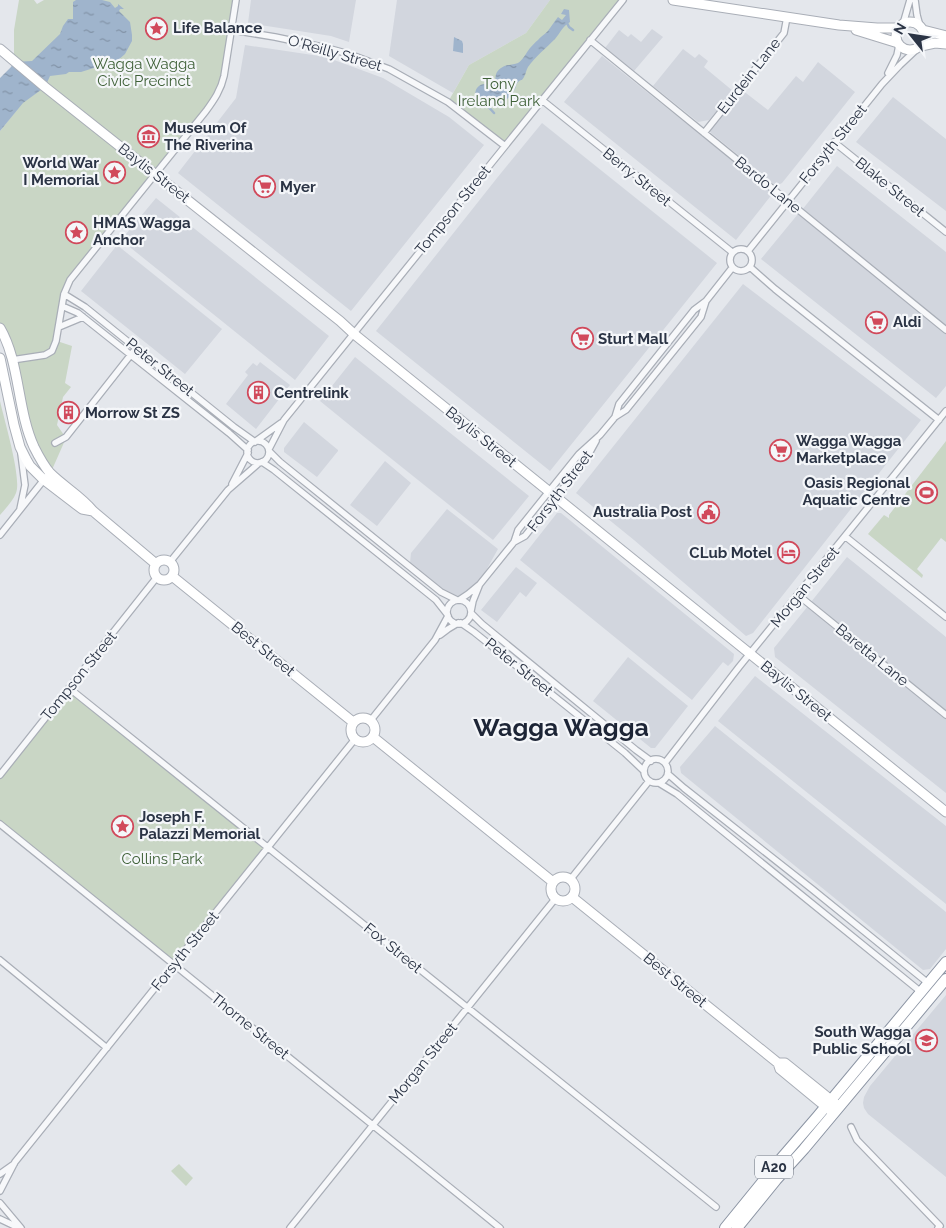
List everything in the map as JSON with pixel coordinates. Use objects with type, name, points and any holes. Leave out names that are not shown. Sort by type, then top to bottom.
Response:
[{"type":"highway","name":"A20","points":[[833,1107],[946,962]]},
{"type":"highway","name":"A20","points":[[725,1228],[738,1225],[779,1161],[833,1107],[946,979]]},
{"type":"street","points":[[20,511],[25,485],[20,447],[1,360],[45,355],[52,351],[59,327],[66,287],[217,95],[224,76],[236,0]]},
{"type":"street","name":"Tompson Street","points":[[255,442],[284,420],[623,0]]},
{"type":"street","points":[[673,0],[839,25],[877,28],[901,26],[912,22],[922,28],[946,36]]},
{"type":"street","points":[[898,44],[896,35],[910,0]]},
{"type":"street","points":[[916,0],[917,15],[924,38],[919,48]]},
{"type":"street","name":"Eurdein Lane","points":[[704,132],[784,32],[787,17]]},
{"type":"street","points":[[839,25],[898,44],[905,50],[913,50],[935,43],[946,44]]},
{"type":"street","name":"O'Reilly Street","points":[[232,30],[313,45],[349,54],[389,69],[448,102],[505,146]]},
{"type":"street","name":"Bardo Lane","points":[[590,40],[946,330]]},
{"type":"street","name":"Forsyth Street","points":[[882,84],[897,55],[898,44]]},
{"type":"street","name":"Forsyth Street","points":[[748,251],[882,84],[919,48]]},
{"type":"street","points":[[0,49],[14,62]]},
{"type":"street","points":[[0,54],[14,62]]},
{"type":"street","name":"Baylis Street","points":[[14,62],[340,321],[946,812]]},
{"type":"street","name":"Berry Street","points":[[542,100],[732,252]]},
{"type":"street","name":"Blake Street","points":[[834,142],[946,232]]},
{"type":"street","points":[[742,248],[748,251],[752,257],[750,267],[740,272],[732,268],[729,259],[732,252],[742,248]]},
{"type":"street","points":[[750,267],[939,420]]},
{"type":"street","name":"Forsyth Street","points":[[615,417],[619,404],[694,310],[706,301],[732,268]]},
{"type":"street","name":"Peter Street","points":[[64,294],[85,306],[255,442]]},
{"type":"street","name":"Forsyth Street","points":[[514,542],[525,536],[580,454],[615,417],[626,410],[701,317],[706,301]]},
{"type":"street","name":"Peter Street","points":[[62,306],[78,313],[238,440],[248,452]]},
{"type":"street","points":[[59,327],[83,317]]},
{"type":"street","points":[[0,328],[12,360],[24,418],[38,455],[50,472],[86,503],[93,512],[156,564]]},
{"type":"street","points":[[55,443],[66,437],[137,348]]},
{"type":"street","points":[[176,390],[181,384]]},
{"type":"street","points":[[203,412],[208,406]]},
{"type":"street","name":"Morgan Street","points":[[665,763],[750,654],[946,412]]},
{"type":"street","name":"Tompson Street","points":[[269,450],[284,420]]},
{"type":"street","name":"Forsyth Street","points":[[458,600],[480,584],[514,542],[518,530],[585,461],[600,435]]},
{"type":"street","points":[[170,562],[228,490],[240,470],[250,445],[255,442],[262,442],[268,446],[269,450],[280,462],[314,491],[441,592],[466,602],[470,606],[471,612],[468,619],[448,629],[435,640],[371,720]]},
{"type":"street","points":[[20,447],[30,466],[44,480],[82,508],[93,512]]},
{"type":"street","points":[[228,490],[268,458],[269,450]]},
{"type":"street","points":[[248,452],[250,459],[274,470],[436,600],[452,621],[459,623]]},
{"type":"street","points":[[0,535],[50,472]]},
{"type":"street","points":[[308,498],[314,491]]},
{"type":"street","points":[[337,521],[343,514]]},
{"type":"street","points":[[846,537],[946,617]]},
{"type":"street","points":[[373,550],[379,542]]},
{"type":"street","points":[[161,560],[170,562],[174,567],[172,576],[167,580],[157,577],[154,572],[156,564],[161,560]]},
{"type":"street","points":[[402,573],[408,565]]},
{"type":"street","name":"Best Street","points":[[172,576],[353,722]]},
{"type":"street","name":"Tompson Street","points":[[0,775],[157,577]]},
{"type":"street","name":"Forsyth Street","points":[[471,612],[480,584]]},
{"type":"street","name":"Baretta Lane","points":[[798,595],[946,715]]},
{"type":"street","points":[[435,640],[448,615],[448,608],[451,603],[458,600]]},
{"type":"street","name":"Peter Street","points":[[471,612],[477,620],[636,750],[651,760]]},
{"type":"street","name":"Peter Street","points":[[459,623],[505,656],[625,752],[644,771]]},
{"type":"street","points":[[505,656],[512,648]]},
{"type":"street","points":[[536,681],[542,673]]},
{"type":"street","name":"Fox Street","points":[[69,688],[716,1207]]},
{"type":"street","points":[[570,709],[576,701]]},
{"type":"street","points":[[364,717],[371,720],[375,730],[373,736],[367,741],[355,740],[350,729],[353,722],[364,717]]},
{"type":"street","points":[[600,732],[605,725]]},
{"type":"street","points":[[373,736],[554,882]]},
{"type":"street","name":"Forsyth Street","points":[[0,1192],[15,1162],[355,740]]},
{"type":"street","points":[[651,760],[659,760],[665,763],[668,774],[665,780],[659,783],[649,781],[644,771],[646,765],[651,760]]},
{"type":"street","points":[[668,774],[928,983]]},
{"type":"street","points":[[570,880],[649,781]]},
{"type":"street","points":[[659,783],[677,794],[921,992]]},
{"type":"street","points":[[704,816],[709,808]]},
{"type":"street","name":"Thorne Street","points":[[0,824],[500,1228]]},
{"type":"street","points":[[736,842],[742,834]]},
{"type":"street","points":[[772,871],[779,863]]},
{"type":"street","points":[[560,878],[570,880],[574,886],[572,897],[566,901],[555,899],[551,889],[554,882],[560,878]]},
{"type":"street","points":[[804,897],[812,889]]},
{"type":"street","name":"Best Street","points":[[572,897],[778,1063],[780,1069],[833,1107]]},
{"type":"street","name":"Morgan Street","points":[[290,1228],[555,899]]},
{"type":"street","points":[[840,927],[848,918]]},
{"type":"street","points":[[873,953],[880,944]]},
{"type":"street","points":[[0,960],[107,1048]]},
{"type":"street","points":[[851,1127],[857,1140],[939,1227]]},
{"type":"street","name":"Forsyth Street","points":[[0,1174],[15,1162]]},
{"type":"street","points":[[0,1203],[20,1228]]},
{"type":"street","points":[[0,1219],[20,1228]]},
{"type":"shaded area","points":[[251,0],[356,0],[349,42],[331,36],[248,23]]},
{"type":"shaded area","points":[[397,0],[550,0],[526,33],[469,65],[453,93],[389,56]]},
{"type":"shaded area","points":[[652,29],[663,37],[634,71],[605,48],[619,30],[628,37],[631,34],[641,42]]},
{"type":"shaded area","points":[[245,45],[326,57],[383,78],[449,117],[484,145],[351,311],[178,173],[236,98]]},
{"type":"shaded area","points":[[683,49],[695,58],[699,54],[708,61],[704,67],[733,91],[709,120],[698,122],[653,86]]},
{"type":"shaded area","points":[[602,56],[773,193],[736,240],[564,102]]},
{"type":"shaded area","points":[[818,62],[855,92],[782,183],[776,186],[710,132],[712,125],[742,90],[768,110],[796,76],[803,82]]},
{"type":"shaded area","points":[[893,97],[946,139],[946,211],[856,142]]},
{"type":"shaded area","points":[[542,123],[717,263],[550,471],[376,331]]},
{"type":"shaded area","points":[[837,166],[946,252],[946,327],[802,210]]},
{"type":"shaded area","points":[[156,198],[329,336],[295,380],[121,240]]},
{"type":"shaded area","points":[[798,214],[946,334],[946,386],[936,398],[761,259]]},
{"type":"shaded area","points":[[117,245],[222,329],[185,374],[81,291]]},
{"type":"shaded area","points":[[743,284],[921,420],[753,633],[746,636],[576,493]]},
{"type":"shaded area","points":[[355,357],[529,496],[493,540],[320,401]]},
{"type":"shaded area","name":"Centrelink","points":[[260,362],[290,385],[256,429],[226,404],[248,375],[245,372],[253,363],[257,366]]},
{"type":"shaded area","points":[[304,422],[338,450],[317,477],[284,452],[284,448]]},
{"type":"shaded area","points":[[385,461],[411,483],[377,526],[350,505]]},
{"type":"shaded area","points":[[447,509],[498,549],[479,583],[457,598],[441,591],[410,563],[411,553]]},
{"type":"shaded area","points":[[557,513],[561,513],[734,654],[733,661],[728,666],[723,662],[692,700],[520,560]]},
{"type":"shaded area","points":[[847,557],[946,637],[946,710],[811,602]]},
{"type":"shaded area","points":[[516,567],[537,583],[526,597],[520,592],[497,622],[481,610]]},
{"type":"shaded area","points":[[808,606],[946,718],[946,793],[775,657],[774,648]]},
{"type":"shaded area","points":[[628,657],[688,706],[655,748],[651,748],[593,701]]},
{"type":"shaded area","points":[[755,676],[946,826],[946,904],[718,721]]},
{"type":"shaded area","points":[[715,726],[946,912],[946,949],[930,969],[923,970],[681,773],[680,767]]},
{"type":"shaded area","name":"South Wagga Public School","points":[[946,995],[946,1177],[868,1114],[863,1103],[870,1086]]},
{"type":"green space","name":"Wagga Wagga Civic Precinct","points":[[19,0],[34,0],[37,4],[44,0],[236,0],[217,95],[70,280],[52,351],[12,360],[0,329],[0,131],[23,102],[45,87],[14,62],[14,30]]},
{"type":"green space","name":"Tony Ireland Park","points":[[550,0],[623,0],[505,146],[448,102],[469,65],[526,33]]},
{"type":"green space","points":[[57,341],[72,346],[65,383],[71,387],[63,397],[57,425],[66,438],[51,472],[34,445],[17,361],[44,356]]},
{"type":"green space","points":[[0,401],[15,462],[17,486],[13,499],[0,515]]},
{"type":"green space","name":"Oasis Regional Aquatic Centre","points":[[946,441],[946,542],[941,538],[917,569],[923,575],[922,578],[868,534],[884,515],[889,518],[889,515]]},
{"type":"green space","name":"Collins Park","points":[[69,688],[268,848],[174,965],[0,824],[0,775]]},
{"type":"green space","points":[[179,1164],[193,1178],[186,1186],[171,1171]]},
{"type":"water","points":[[76,0],[102,0],[110,2],[115,8],[118,4],[124,9],[119,11],[130,22],[132,35],[132,41],[125,54],[117,61],[109,64],[81,72],[69,72],[50,76],[45,87],[23,103],[0,131],[0,78],[14,62],[32,61],[60,34],[68,19],[73,19],[73,2]]},
{"type":"water","points":[[564,9],[569,10],[570,22],[531,63],[522,80],[518,82],[509,97],[501,104],[495,106],[480,101],[475,92],[477,88],[482,84],[493,84],[496,73],[500,69],[520,62],[558,17],[562,20],[566,15],[561,14]]},
{"type":"water","points":[[454,37],[462,41],[463,53],[453,51]]},
{"type":"waterway","points":[[567,23],[573,30]]},
{"type":"waterway","points":[[486,104],[494,113]]},
{"type":"place","name":"Life Balance","points":[[157,28]]},
{"type":"place","name":"Museum Of The Riverina","points":[[148,137]]},
{"type":"place","name":"World War I Memorial","points":[[115,172]]},
{"type":"place","name":"Myer","points":[[264,187]]},
{"type":"place","name":"HMAS Wagga Anchor","points":[[77,232]]},
{"type":"place","name":"Aldi","points":[[877,322]]},
{"type":"place","name":"Sturt Mall","points":[[582,339]]},
{"type":"place","name":"Centrelink","points":[[258,393]]},
{"type":"place","name":"Morrow St ZS","points":[[69,413]]},
{"type":"place","name":"Wagga Wagga Marketplace","points":[[780,450]]},
{"type":"place","name":"Oasis Regional Aquatic Centre","points":[[926,492]]},
{"type":"place","name":"Australia Post","points":[[708,512]]},
{"type":"place","name":"CLub Motel","points":[[788,553]]},
{"type":"place","name":"Joseph F. Palazzi Memorial","points":[[123,826]]},
{"type":"place","name":"South Wagga Public School","points":[[927,1041]]},
{"type":"district","name":"Wagga Wagga","points":[[561,727]]}]
